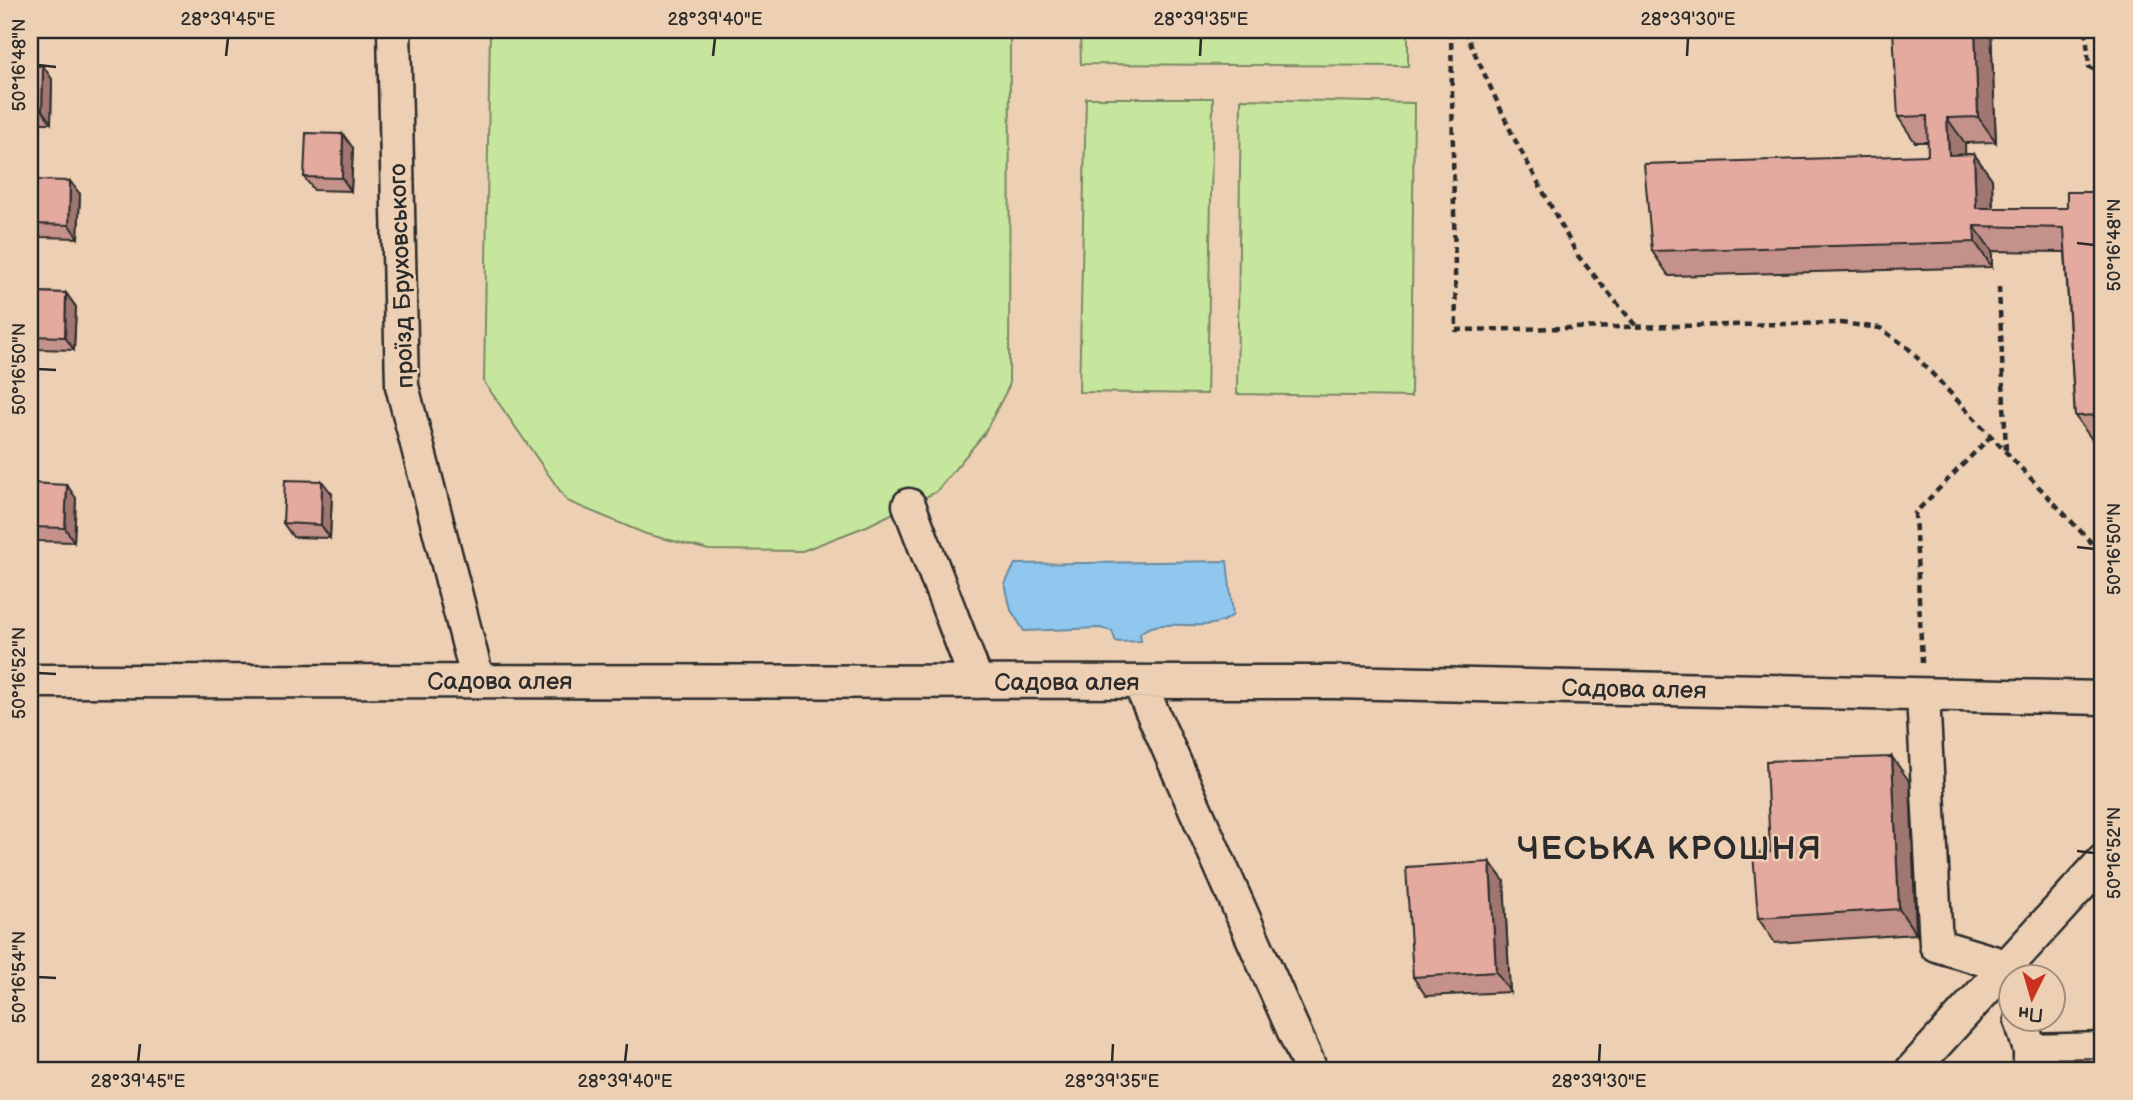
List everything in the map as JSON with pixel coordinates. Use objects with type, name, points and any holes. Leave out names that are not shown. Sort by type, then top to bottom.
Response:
[{"type":"street","name":"проїзд Бруховського","points":[[394,30],[402,386],[478,681]]},
{"type":"street","points":[[909,505],[977,682]]},
{"type":"street","name":"Садова алея","points":[[30,681],[1333,682],[2103,698]]},
{"type":"street","points":[[1139,682],[1311,1070]]},
{"type":"street","points":[[1923,695],[1936,945],[1996,969]]},
{"type":"street","points":[[2017,964],[2103,861]]},
{"type":"street","points":[[1912,1070],[1996,987]]},
{"type":"street","points":[[2024,1034],[2030,1061],[2103,1049]]},
{"type":"path","points":[[1451,30],[1456,330],[1840,323],[1880,328],[1908,348],[2103,555]]},
{"type":"path","points":[[1464,30],[1514,138],[1578,256],[1637,327]]},
{"type":"path","points":[[2086,30],[2089,67],[2103,73]]},
{"type":"path","points":[[1999,287],[2006,452]]},
{"type":"path","points":[[1923,695],[1915,513],[1991,436]]},
{"type":"green space","points":[[490,30],[1010,30],[1009,386],[984,434],[936,492],[867,526],[802,551],[709,550],[646,534],[567,501],[484,382]]},
{"type":"green space","points":[[1080,30],[1408,30],[1408,66],[1081,64]]},
{"type":"green space","points":[[1086,98],[1213,98],[1207,394],[1079,392]]},
{"type":"green space","points":[[1241,99],[1414,103],[1411,397],[1237,394]]},
{"type":"water","points":[[1227,561],[1233,615],[1211,624],[1161,625],[1150,628],[1140,633],[1141,641],[1116,642],[1112,631],[1100,628],[1024,631],[1011,610],[1005,584],[1015,564]]},
{"type":"building","points":[[1893,30],[1975,30],[1978,117],[1947,118],[1949,155],[1974,154],[1976,208],[2067,208],[2067,192],[2103,192],[2103,415],[2075,416],[2064,228],[1974,226],[1975,242],[1652,251],[1644,164],[1928,155],[1927,116],[1898,117]]},
{"type":"building","points":[[30,66],[43,66],[42,110],[30,109]]},
{"type":"building","points":[[306,133],[343,134],[342,178],[304,177]]},
{"type":"building","points":[[33,180],[70,181],[69,225],[32,224]]},
{"type":"building","points":[[30,292],[66,293],[65,337],[30,336]]},
{"type":"building","points":[[285,480],[322,481],[321,525],[283,523]]},
{"type":"building","points":[[30,483],[67,485],[65,528],[30,527]]},
{"type":"building","points":[[1892,757],[1899,909],[1758,918],[1753,853],[1770,852],[1766,761]]},
{"type":"building","points":[[1490,862],[1496,972],[1413,977],[1406,867]]},
{"type":"building","points":[[2103,1058],[2103,1070],[2040,1070],[2040,1059]]},
{"type":"district","name":"ЧЕСЬКА КРОШНЯ","points":[[1670,848]]}]
